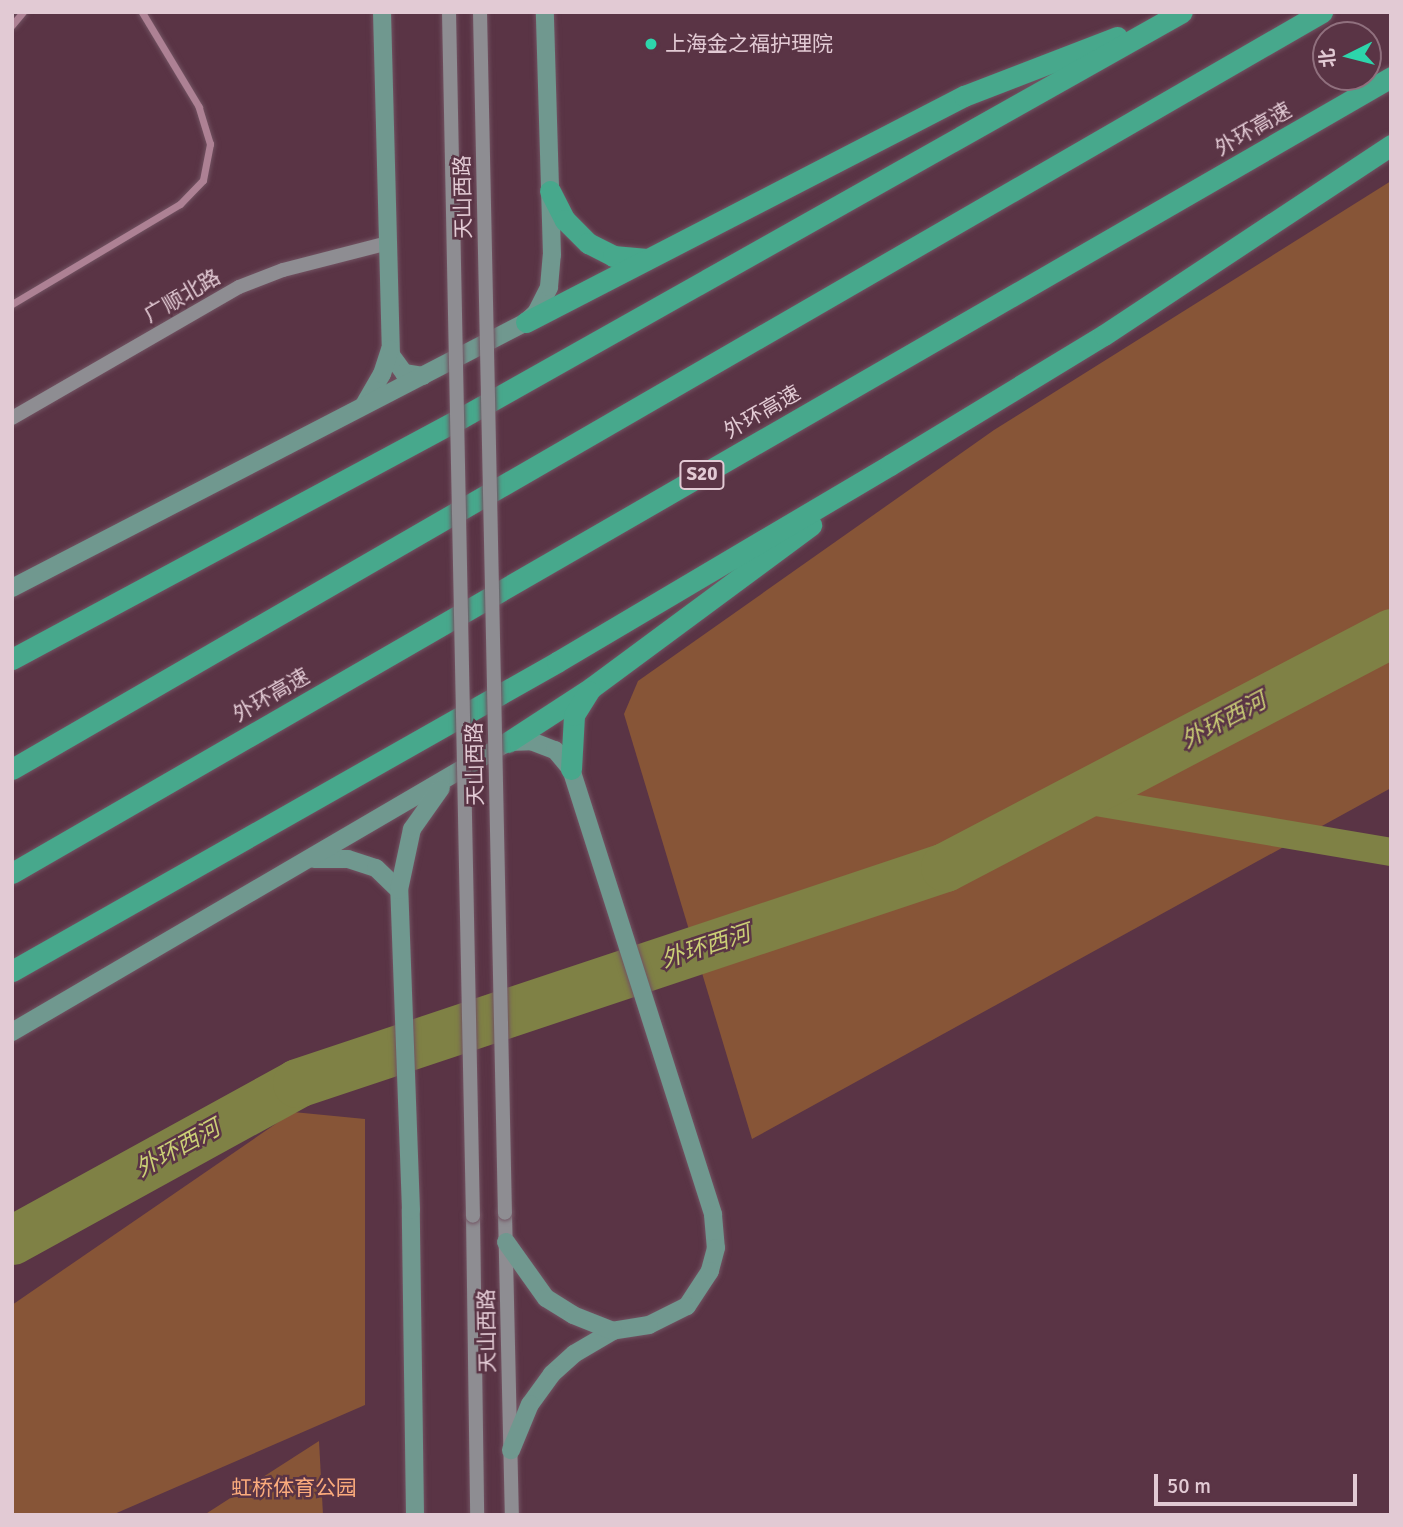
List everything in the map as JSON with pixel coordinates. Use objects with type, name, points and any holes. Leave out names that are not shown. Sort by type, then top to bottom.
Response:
[{"type":"highway","points":[[12,769],[1322,12]]},
{"type":"highway","points":[[526,322],[964,96],[1178,14]]},
{"type":"highway","points":[[12,659],[461,418],[1178,14]]},
{"type":"highway","name":"外环高速","points":[[12,873],[1391,77]]},
{"type":"highway","points":[[12,971],[557,662],[890,465],[1104,335],[1391,145]]},
{"type":"highway","points":[[550,191],[565,220],[594,247],[620,258],[649,259]]},
{"type":"highway","points":[[508,742],[591,688],[890,465]]},
{"type":"highway","points":[[571,769],[574,715],[591,688]]},
{"type":"main road","points":[[357,410],[383,374],[390,345],[382,12]]},
{"type":"main road","name":"天山西路","points":[[449,12],[477,1515]]},
{"type":"main road","name":"天山西路","points":[[480,12],[512,1515]]},
{"type":"main road","points":[[12,588],[526,322],[549,287],[550,191],[545,12]]},
{"type":"main road","name":"广顺北路","points":[[12,418],[239,287],[283,270],[388,243]]},
{"type":"main road","points":[[390,345],[399,369],[412,377],[424,376]]},
{"type":"main road","points":[[12,1032],[314,859],[508,742],[531,741],[555,750],[571,769],[713,1215],[716,1248],[710,1271],[687,1306],[649,1325],[613,1331],[574,1354],[552,1374],[530,1404],[512,1450]]},
{"type":"main road","points":[[415,1515],[405,969],[399,890],[412,829],[452,776]]},
{"type":"main road","points":[[314,859],[348,859],[376,868],[399,890]]},
{"type":"main road","points":[[506,1242],[546,1298],[573,1315],[613,1331]]},
{"type":"street","points":[[12,304],[180,204],[202,180],[210,144],[199,107],[142,12]]},
{"type":"street","points":[[12,25],[23,13]]},
{"type":"green space","points":[[1391,181],[1391,788],[752,1139],[624,714],[638,681],[994,430]]},
{"type":"green space","points":[[293,1112],[365,1119],[365,1405],[112,1515],[12,1515],[12,1305]]},
{"type":"green space","name":"虹桥体育公园","points":[[319,1441],[323,1515],[204,1515]]},
{"type":"waterway","name":"外环西河","points":[[12,1240],[297,1083],[945,867],[1391,633]]},
{"type":"waterway","points":[[1078,799],[1391,852]]},
{"type":"place","name":"上海金之福护理院","points":[[651,44]]}]
